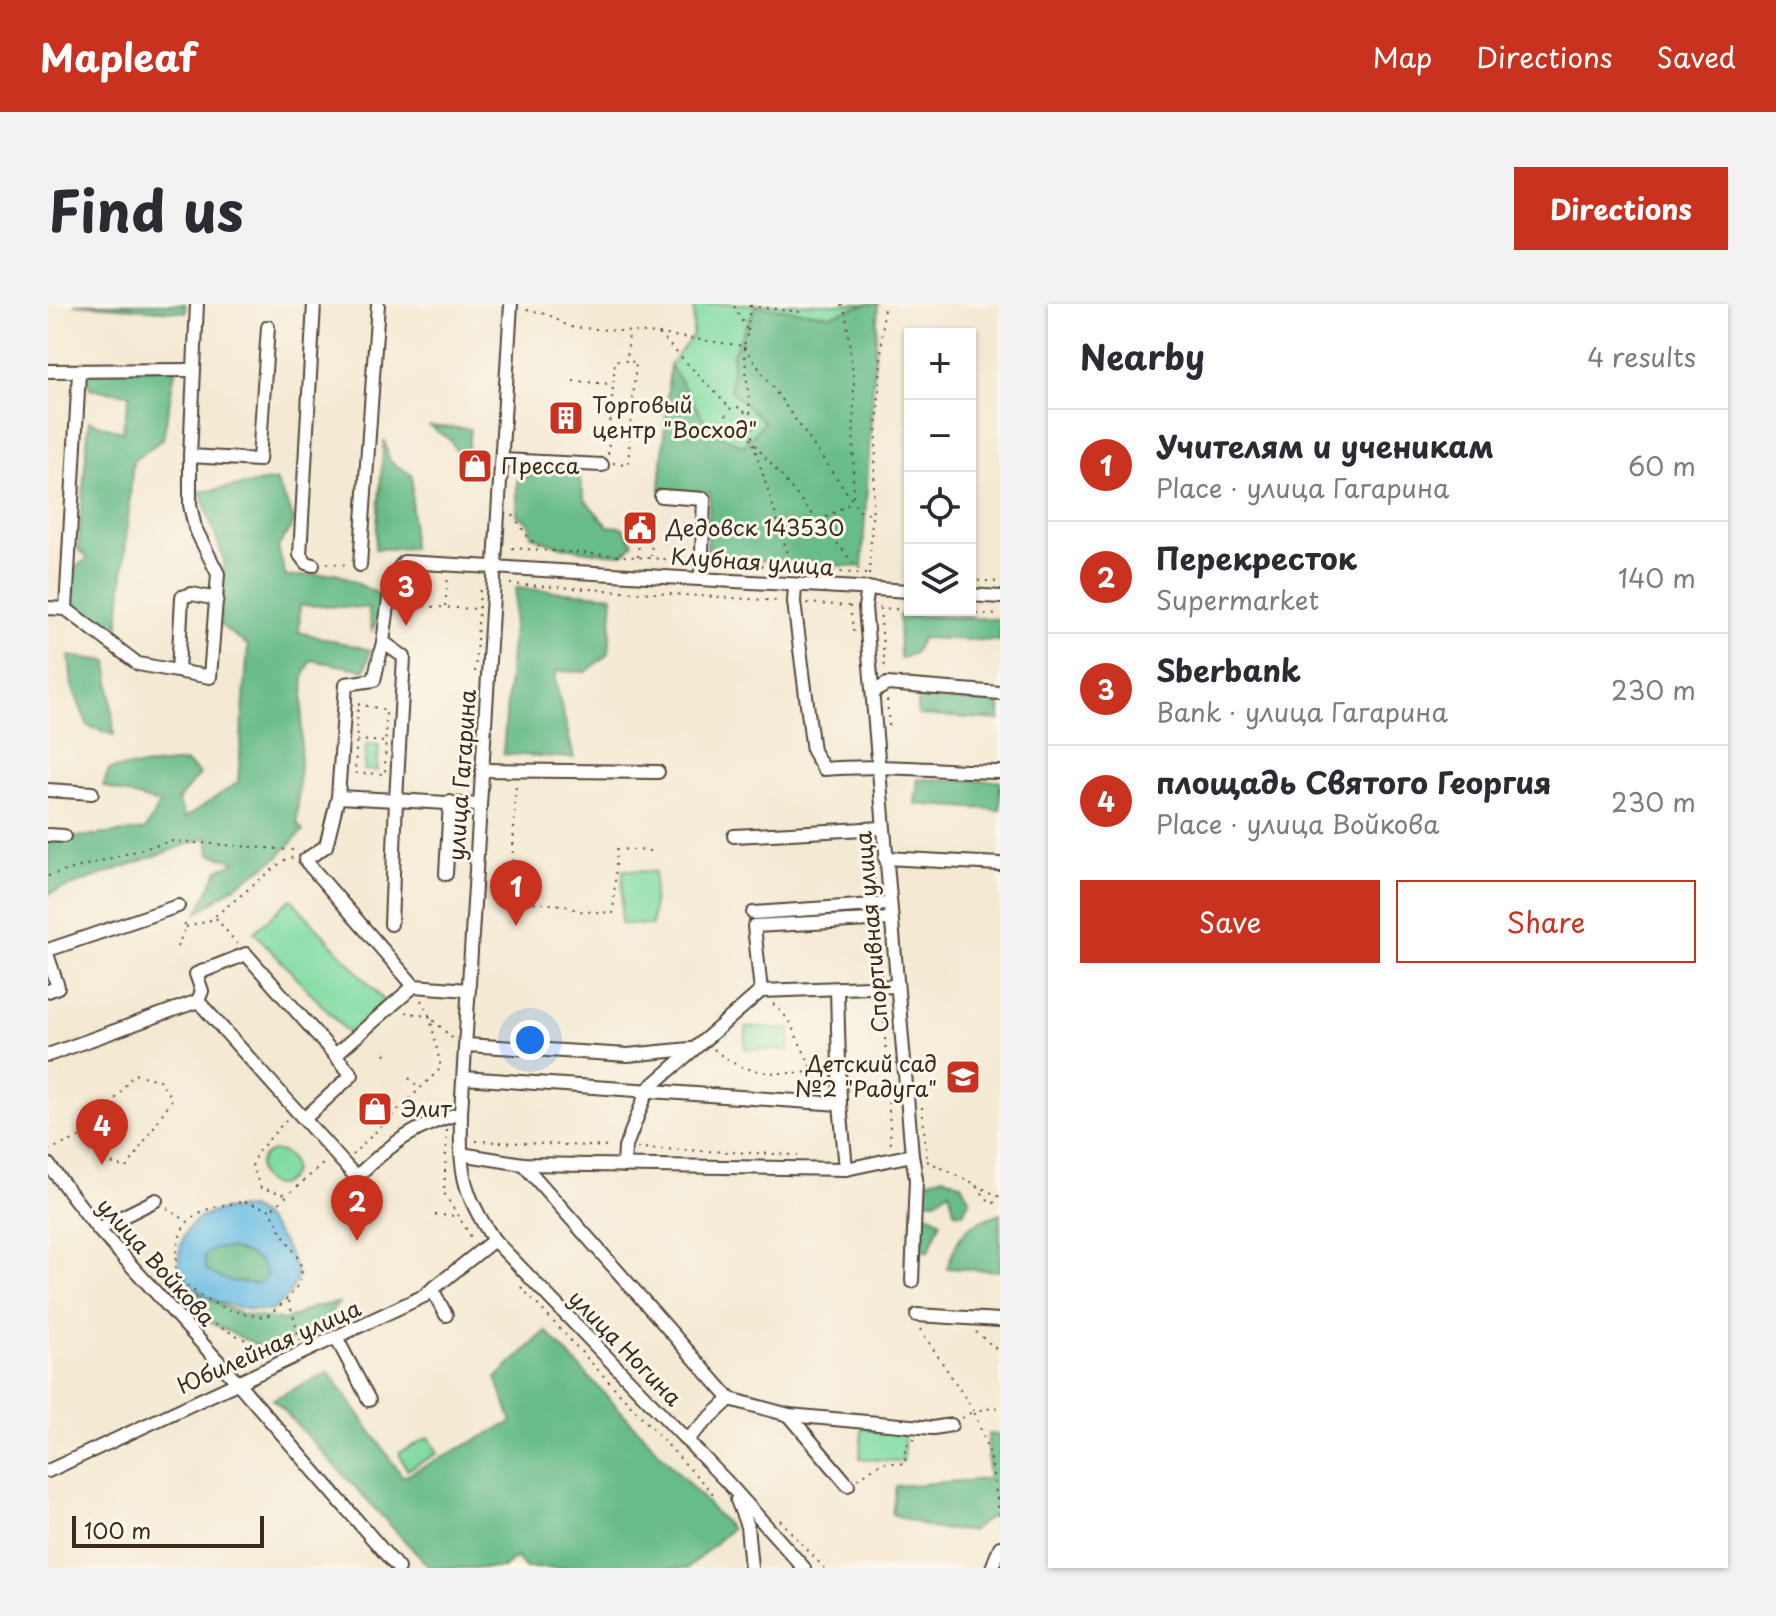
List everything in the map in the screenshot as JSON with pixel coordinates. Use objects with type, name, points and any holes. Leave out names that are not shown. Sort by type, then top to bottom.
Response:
[{"type":"street","points":[[48,608],[66,609],[138,664],[210,677],[218,574],[195,528],[190,505],[192,370],[197,304]]},
{"type":"street","points":[[313,565],[306,563],[300,555],[314,304]]},
{"type":"street","points":[[360,565],[378,304]]},
{"type":"street","name":"улица Гагарина","points":[[494,1240],[474,1211],[462,1177],[461,1113],[511,304]]},
{"type":"street","points":[[190,456],[259,460],[268,327]]},
{"type":"street","points":[[48,371],[148,367],[192,370]]},
{"type":"street","points":[[66,609],[79,372]]},
{"type":"street","points":[[502,460],[602,465]]},
{"type":"street","points":[[661,496],[704,499],[701,578]]},
{"type":"street","name":"Клубная улица","points":[[389,604],[392,577],[404,562],[904,591]]},
{"type":"street","points":[[795,585],[794,602],[813,751],[824,769],[880,767],[1000,772]]},
{"type":"street","name":"Спортивная улица","points":[[868,588],[865,607],[875,691],[888,904],[916,1179],[912,1281]]},
{"type":"street","points":[[178,671],[182,597],[192,594],[217,599]]},
{"type":"street","points":[[976,595],[1000,597]]},
{"type":"street","points":[[389,604],[374,680],[346,684],[338,797],[326,846],[305,860],[416,989]]},
{"type":"street","points":[[383,642],[404,657],[391,924]]},
{"type":"street","points":[[875,691],[887,684],[1000,693]]},
{"type":"street","points":[[483,770],[658,772]]},
{"type":"street","points":[[48,790],[92,793]]},
{"type":"street","points":[[338,797],[480,805]]},
{"type":"street","points":[[446,874],[450,802]]},
{"type":"street","points":[[734,836],[883,828]]},
{"type":"street","points":[[48,835],[64,836]]},
{"type":"street","points":[[885,858],[1000,864]]},
{"type":"street","points":[[753,913],[888,904]]},
{"type":"street","points":[[48,950],[178,906]]},
{"type":"street","points":[[761,991],[754,926],[890,919]]},
{"type":"street","points":[[48,1055],[198,1001],[202,991],[196,974],[246,954],[352,1075],[300,1114]]},
{"type":"street","points":[[48,957],[58,987],[48,991]]},
{"type":"street","points":[[624,1166],[625,1148],[648,1089],[761,991],[897,986]]},
{"type":"street","points":[[335,1055],[416,989],[469,990]]},
{"type":"street","points":[[837,990],[835,1104],[846,1169]]},
{"type":"street","points":[[198,1001],[356,1177],[396,1140],[432,1121],[461,1113]]},
{"type":"street","points":[[466,1045],[628,1055],[691,1049]]},
{"type":"street","points":[[464,1078],[835,1104]]},
{"type":"street","points":[[461,1154],[523,1164],[846,1169],[912,1155]]},
{"type":"street","name":"улица Войкова","points":[[48,1164],[98,1229],[238,1383],[398,1568]]},
{"type":"street","points":[[523,1164],[730,1399],[789,1415],[933,1428],[951,1425]]},
{"type":"street","points":[[98,1229],[156,1200]]},
{"type":"street","name":"Юбилейная улица","points":[[48,1471],[337,1339],[432,1289],[494,1240]]},
{"type":"street","name":"улица Ногина","points":[[494,1240],[728,1483],[804,1568]]},
{"type":"street","points":[[432,1289],[446,1315]]},
{"type":"street","points":[[917,1315],[1000,1320]]},
{"type":"street","points":[[337,1339],[369,1400]]},
{"type":"street","points":[[686,1440],[730,1399]]},
{"type":"street","points":[[789,1415],[848,1485]]},
{"type":"street","points":[[728,1483],[747,1526],[751,1568]]},
{"type":"street","points":[[992,1568],[1000,1547]]},
{"type":"path","points":[[733,304],[748,332]]},
{"type":"path","points":[[841,304],[846,314],[854,382],[853,501]]},
{"type":"path","points":[[868,588],[884,304]]},
{"type":"path","points":[[792,568],[753,443],[744,346],[750,305],[800,312]]},
{"type":"path","points":[[527,309],[549,315],[570,327],[659,334],[744,346],[860,511],[872,514]]},
{"type":"path","points":[[627,361],[629,332]]},
{"type":"path","points":[[659,334],[730,408]]},
{"type":"path","points":[[615,360],[627,361],[636,362],[628,464],[608,463],[615,360]]},
{"type":"path","points":[[573,381],[614,384]]},
{"type":"path","points":[[730,408],[740,407],[745,412],[742,425],[753,443],[862,573]]},
{"type":"path","points":[[730,408],[727,421],[732,426],[742,425]]},
{"type":"path","points":[[819,521],[853,501]]},
{"type":"path","points":[[513,515],[530,540],[544,550]]},
{"type":"path","points":[[638,557],[640,528]]},
{"type":"path","points":[[639,542],[652,543],[651,558]]},
{"type":"path","points":[[445,607],[449,564]]},
{"type":"path","points":[[313,565],[360,565]]},
{"type":"path","points":[[976,580],[1000,582]]},
{"type":"path","points":[[510,584],[904,609]]},
{"type":"path","points":[[389,604],[478,609]]},
{"type":"path","points":[[976,614],[1000,615]]},
{"type":"path","points":[[358,704],[386,710],[385,774],[355,773],[356,740],[358,704]]},
{"type":"path","points":[[348,739],[385,742]]},
{"type":"path","points":[[511,894],[517,771]]},
{"type":"path","points":[[48,876],[171,841],[293,850],[305,860]]},
{"type":"path","points":[[490,890],[494,894],[511,894],[522,902],[613,913],[617,849],[651,851]]},
{"type":"path","points":[[186,927],[215,917],[288,857],[305,860]]},
{"type":"path","points":[[177,947],[186,927],[178,906]]},
{"type":"path","points":[[215,917],[246,954]]},
{"type":"path","points":[[351,1156],[441,1068],[430,1017],[416,989]]},
{"type":"path","points":[[761,991],[788,1019],[814,1072],[835,1104]]},
{"type":"path","points":[[396,1010],[430,1017],[453,1038]]},
{"type":"path","points":[[704,1038],[721,1056],[744,1069],[773,1075],[814,1072]]},
{"type":"path","points":[[385,1053],[388,1057]]},
{"type":"path","points":[[48,1150],[89,1134],[134,1074],[159,1080],[172,1099],[127,1168],[100,1160],[89,1134]]},
{"type":"path","points":[[409,1078],[419,1089]]},
{"type":"path","points":[[288,1195],[261,1188],[252,1166],[256,1154],[300,1114]]},
{"type":"path","points":[[447,1125],[444,1193],[471,1237]]},
{"type":"path","points":[[271,1210],[335,1153]]},
{"type":"path","points":[[927,1161],[1000,1197]]},
{"type":"path","points":[[973,1183],[991,1203],[1000,1202]]},
{"type":"path","points":[[156,1200],[186,1220]]},
{"type":"path","points":[[245,1202],[271,1210],[298,1254],[301,1280],[289,1299],[266,1317],[242,1315],[191,1291],[176,1275],[175,1246],[186,1220],[211,1206],[245,1202]]},
{"type":"path","points":[[435,1215],[458,1217]]},
{"type":"path","points":[[515,1281],[716,1497]]},
{"type":"path","points":[[289,1299],[304,1352]]},
{"type":"path","points":[[189,1312],[264,1349],[279,1348],[305,1337]]},
{"type":"path","points":[[917,1315],[920,1330],[974,1411],[990,1455],[1000,1518]]},
{"type":"path","points":[[959,1318],[1000,1352]]},
{"type":"path","points":[[951,1425],[974,1411],[1000,1407]]},
{"type":"path","points":[[848,1485],[882,1462],[905,1464],[906,1446],[933,1428]]},
{"type":"path","points":[[771,1511],[824,1568]]},
{"type":"green space","points":[[74,304],[185,304],[186,312]]},
{"type":"green space","points":[[694,304],[878,304],[707,557],[710,493],[660,490],[670,365],[693,335]]},
{"type":"green space","points":[[867,304],[878,304],[862,567],[707,557],[710,493],[660,490],[670,365],[712,432],[744,446],[764,422],[730,390],[733,354],[756,306],[832,315]]},
{"type":"green space","points":[[176,365],[163,439],[133,461],[118,632],[70,600],[76,567],[88,558],[78,549],[89,421],[122,432],[130,394],[91,389],[83,373]]},
{"type":"green space","points":[[429,426],[470,429],[468,449],[460,456],[449,439]]},
{"type":"green space","points":[[384,440],[390,461],[412,475],[412,548],[375,549]]},
{"type":"green space","points":[[557,466],[578,474],[585,500],[608,526],[622,527],[633,543],[624,554],[576,549],[531,535],[529,523],[517,515],[517,480]]},
{"type":"green space","points":[[276,480],[295,521],[278,547],[286,577],[336,573],[381,595],[381,612],[372,630],[368,608],[300,605],[299,632],[370,650],[365,670],[311,660],[304,676],[297,823],[303,831],[278,857],[198,912],[218,870],[236,862],[210,854],[208,837],[48,894],[48,840],[145,830],[160,804],[103,786],[109,769],[185,762],[200,774],[178,800],[185,818],[238,782],[248,646],[220,625],[224,560],[200,492]]},
{"type":"green space","points":[[516,588],[613,596],[609,653],[586,672],[556,671],[556,684],[574,758],[503,754]]},
{"type":"green space","points":[[899,615],[1000,619],[1000,641],[922,638],[914,653],[900,659]]},
{"type":"green space","points":[[69,656],[108,661],[114,735],[88,726],[72,686]]},
{"type":"green space","points":[[918,696],[1000,704],[1000,720],[918,715]]},
{"type":"green space","points":[[366,744],[379,745],[377,771],[364,770]]},
{"type":"green space","points":[[918,779],[1000,781],[1000,810],[915,804]]},
{"type":"green space","points":[[623,870],[655,872],[652,925],[621,924]]},
{"type":"green space","points":[[291,899],[385,1002],[349,1034],[254,932]]},
{"type":"green space","points":[[746,1027],[790,1029],[789,1051],[745,1049]]},
{"type":"green space","points":[[276,1151],[288,1156],[293,1168],[288,1180],[276,1185],[264,1180],[259,1168],[264,1156]]},
{"type":"green space","points":[[944,1176],[961,1184],[970,1199],[963,1213],[955,1212],[949,1191],[936,1201],[925,1200],[926,1181]]},
{"type":"green space","points":[[925,1212],[941,1221],[928,1252],[920,1249]]},
{"type":"green space","points":[[1000,1214],[1000,1271],[947,1268],[964,1232],[978,1222]]},
{"type":"green space","points":[[229,1248],[258,1260],[268,1276],[261,1283],[246,1283],[225,1279],[206,1270],[204,1256],[214,1249]]},
{"type":"green space","points":[[171,1280],[242,1315],[286,1320],[313,1307],[339,1303],[320,1324],[279,1348],[264,1349],[189,1312]]},
{"type":"green space","points":[[546,1331],[731,1529],[688,1568],[526,1568],[516,1557],[503,1568],[430,1568],[273,1399],[329,1372],[403,1477],[512,1422],[496,1378]]},
{"type":"green space","points":[[862,1428],[905,1431],[903,1462],[860,1458]]},
{"type":"green space","points":[[988,1434],[1000,1435],[1000,1510],[971,1531],[935,1529],[892,1514],[896,1486],[988,1479]]},
{"type":"green space","points":[[429,1437],[438,1453],[407,1470],[399,1453]]},
{"type":"water","points":[[250,1208],[266,1220],[286,1247],[298,1277],[289,1295],[271,1311],[235,1307],[210,1298],[190,1284],[180,1267],[181,1244],[192,1225],[207,1214]],"holes":[[[229,1248],[253,1257],[262,1264],[267,1276],[260,1283],[246,1283],[219,1277],[206,1270],[204,1256],[214,1249]]]},
{"type":"place","name":"Торговый центр \"Восход\"","points":[[566,418]]},
{"type":"place","name":"Пресса","points":[[475,466]]},
{"type":"place","name":"Дедовск 143530","points":[[640,528]]},
{"type":"place","name":"Sberbank","points":[[406,626]]},
{"type":"place","name":"Учителям и ученикам","points":[[516,926]]},
{"type":"place","name":"Детский сад №2 \"Радуга\"","points":[[963,1077]]},
{"type":"place","name":"Элит","points":[[375,1109]]},
{"type":"place","name":"площадь Святого Георгия","points":[[102,1165]]},
{"type":"place","name":"Перекресток","points":[[357,1241]]}]
